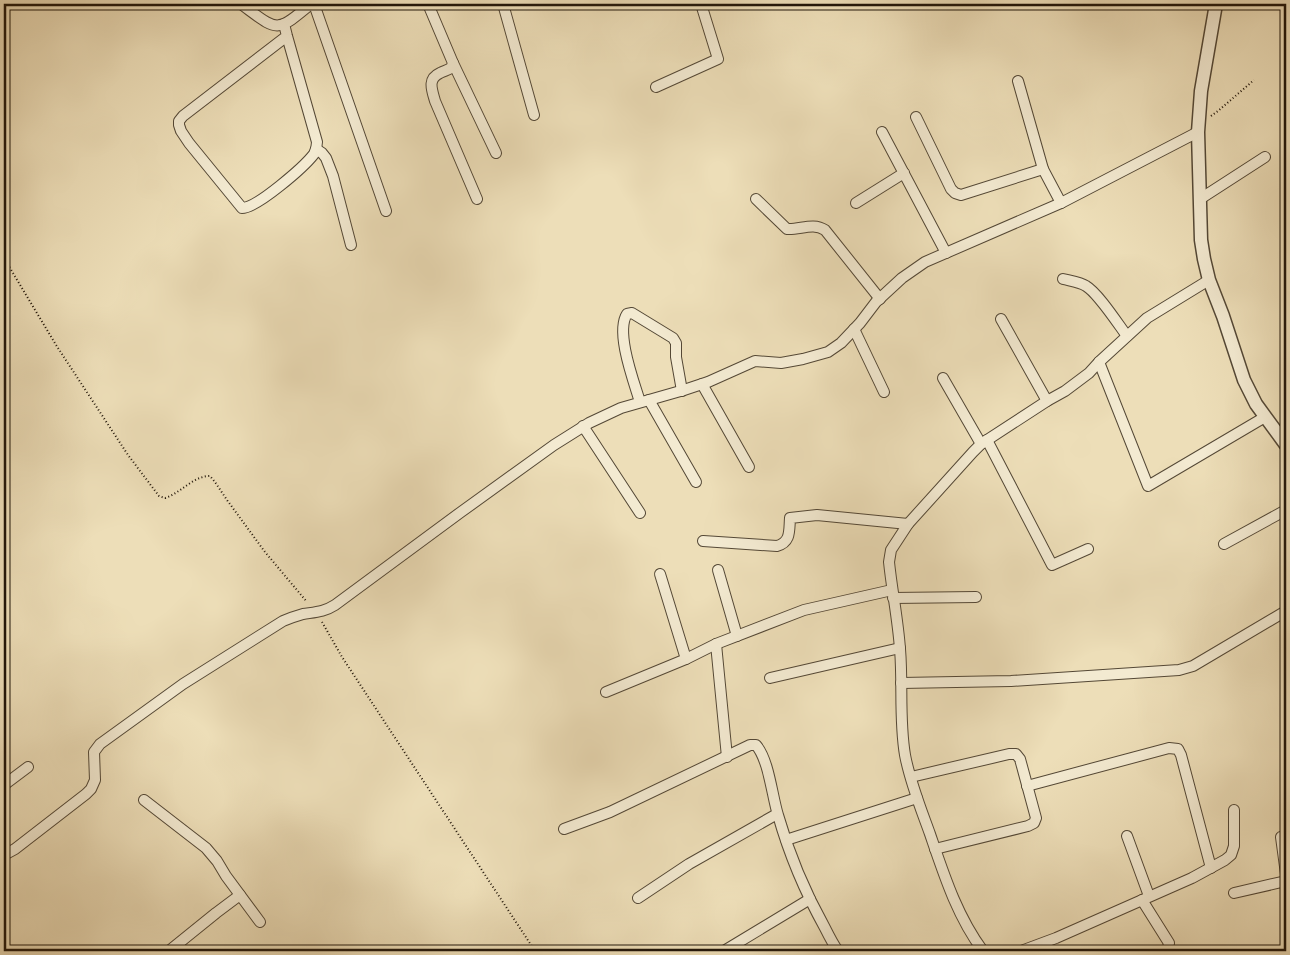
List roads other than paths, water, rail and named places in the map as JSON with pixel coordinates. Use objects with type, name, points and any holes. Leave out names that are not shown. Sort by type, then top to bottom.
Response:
[{"type":"street","points":[[241,4],[271,25],[278,26],[291,21],[313,4],[386,211]]},
{"type":"street","points":[[428,4],[453,63],[496,153]]},
{"type":"street","points":[[503,4],[534,115]]},
{"type":"street","points":[[656,87],[718,59],[701,4]]},
{"type":"street","points":[[1216,4],[1201,91],[1198,128],[1201,240],[1204,259],[1209,280],[1244,380],[1256,404],[1286,445]]},
{"type":"street","points":[[284,24],[317,142],[316,149],[304,164],[280,186],[246,208],[242,208],[189,143],[179,125],[179,120],[287,36]]},
{"type":"street","points":[[453,63],[452,68],[435,75],[431,86],[435,101],[477,199]]},
{"type":"street","points":[[1018,81],[1044,169],[1061,203]]},
{"type":"street","points":[[916,117],[951,189],[955,193],[960,195],[1044,169]]},
{"type":"street","points":[[4,855],[91,789],[95,780],[94,752],[100,744],[183,684],[283,621],[293,617],[328,610],[336,605],[461,512],[583,426],[621,408],[702,384],[755,361],[781,363],[828,352],[841,343],[880,299],[910,271],[946,252],[1061,203],[1198,128]]},
{"type":"street","points":[[882,132],[946,252]]},
{"type":"street","points":[[316,149],[326,158],[333,176],[351,245]]},
{"type":"street","points":[[1200,199],[1265,157]]},
{"type":"street","points":[[856,203],[904,173]]},
{"type":"street","points":[[756,199],[787,229],[820,226],[825,230],[880,299]]},
{"type":"street","points":[[1063,279],[1088,287],[1127,336]]},
{"type":"street","points":[[983,951],[972,937],[960,914],[917,798],[905,755],[900,648],[889,562],[892,550],[908,524],[984,442],[1065,391],[1089,373],[1147,318],[1209,280]]},
{"type":"street","points":[[682,391],[676,357],[676,343],[672,338],[632,313],[627,314],[624,318],[624,349],[644,401],[696,482]]},
{"type":"street","points":[[1001,319],[1047,401]]},
{"type":"street","points":[[854,329],[884,392]]},
{"type":"street","points":[[1099,362],[1148,486],[1266,417]]},
{"type":"street","points":[[943,378],[984,442],[1052,565],[1088,549]]},
{"type":"street","points":[[702,384],[749,467]]},
{"type":"street","points":[[583,426],[640,513]]},
{"type":"street","points":[[1224,544],[1286,510]]},
{"type":"street","points":[[704,541],[777,546],[784,544],[788,538],[790,518],[817,514],[908,524]]},
{"type":"street","points":[[718,570],[737,636]]},
{"type":"street","points":[[660,574],[686,658]]},
{"type":"street","points":[[606,692],[716,644],[804,610],[892,594],[976,597]]},
{"type":"street","points":[[901,683],[1011,681],[1179,670],[1193,666],[1286,611]]},
{"type":"street","points":[[716,644],[727,757]]},
{"type":"street","points":[[770,678],[900,648]]},
{"type":"street","points":[[564,829],[610,812],[750,746],[756,746],[760,750],[777,814],[804,888],[838,951]]},
{"type":"street","points":[[1027,786],[1169,748],[1178,749],[1182,755],[1211,868]]},
{"type":"street","points":[[911,777],[1009,754],[1016,754],[1020,759],[1036,818],[1034,823],[935,849]]},
{"type":"street","points":[[4,785],[28,767]]},
{"type":"street","points":[[786,840],[917,798]]},
{"type":"street","points":[[144,800],[206,848],[260,922]]},
{"type":"street","points":[[1021,951],[1056,938],[1192,878],[1225,860],[1231,854],[1234,846],[1234,810]]},
{"type":"street","points":[[638,898],[689,864],[777,814]]},
{"type":"street","points":[[1127,836],[1145,898],[1168,943],[1168,948],[1164,951]]},
{"type":"street","points":[[1281,837],[1286,874]]},
{"type":"street","points":[[1234,893],[1286,881]]},
{"type":"street","points":[[169,951],[240,895]]},
{"type":"street","points":[[724,951],[810,899]]}]
